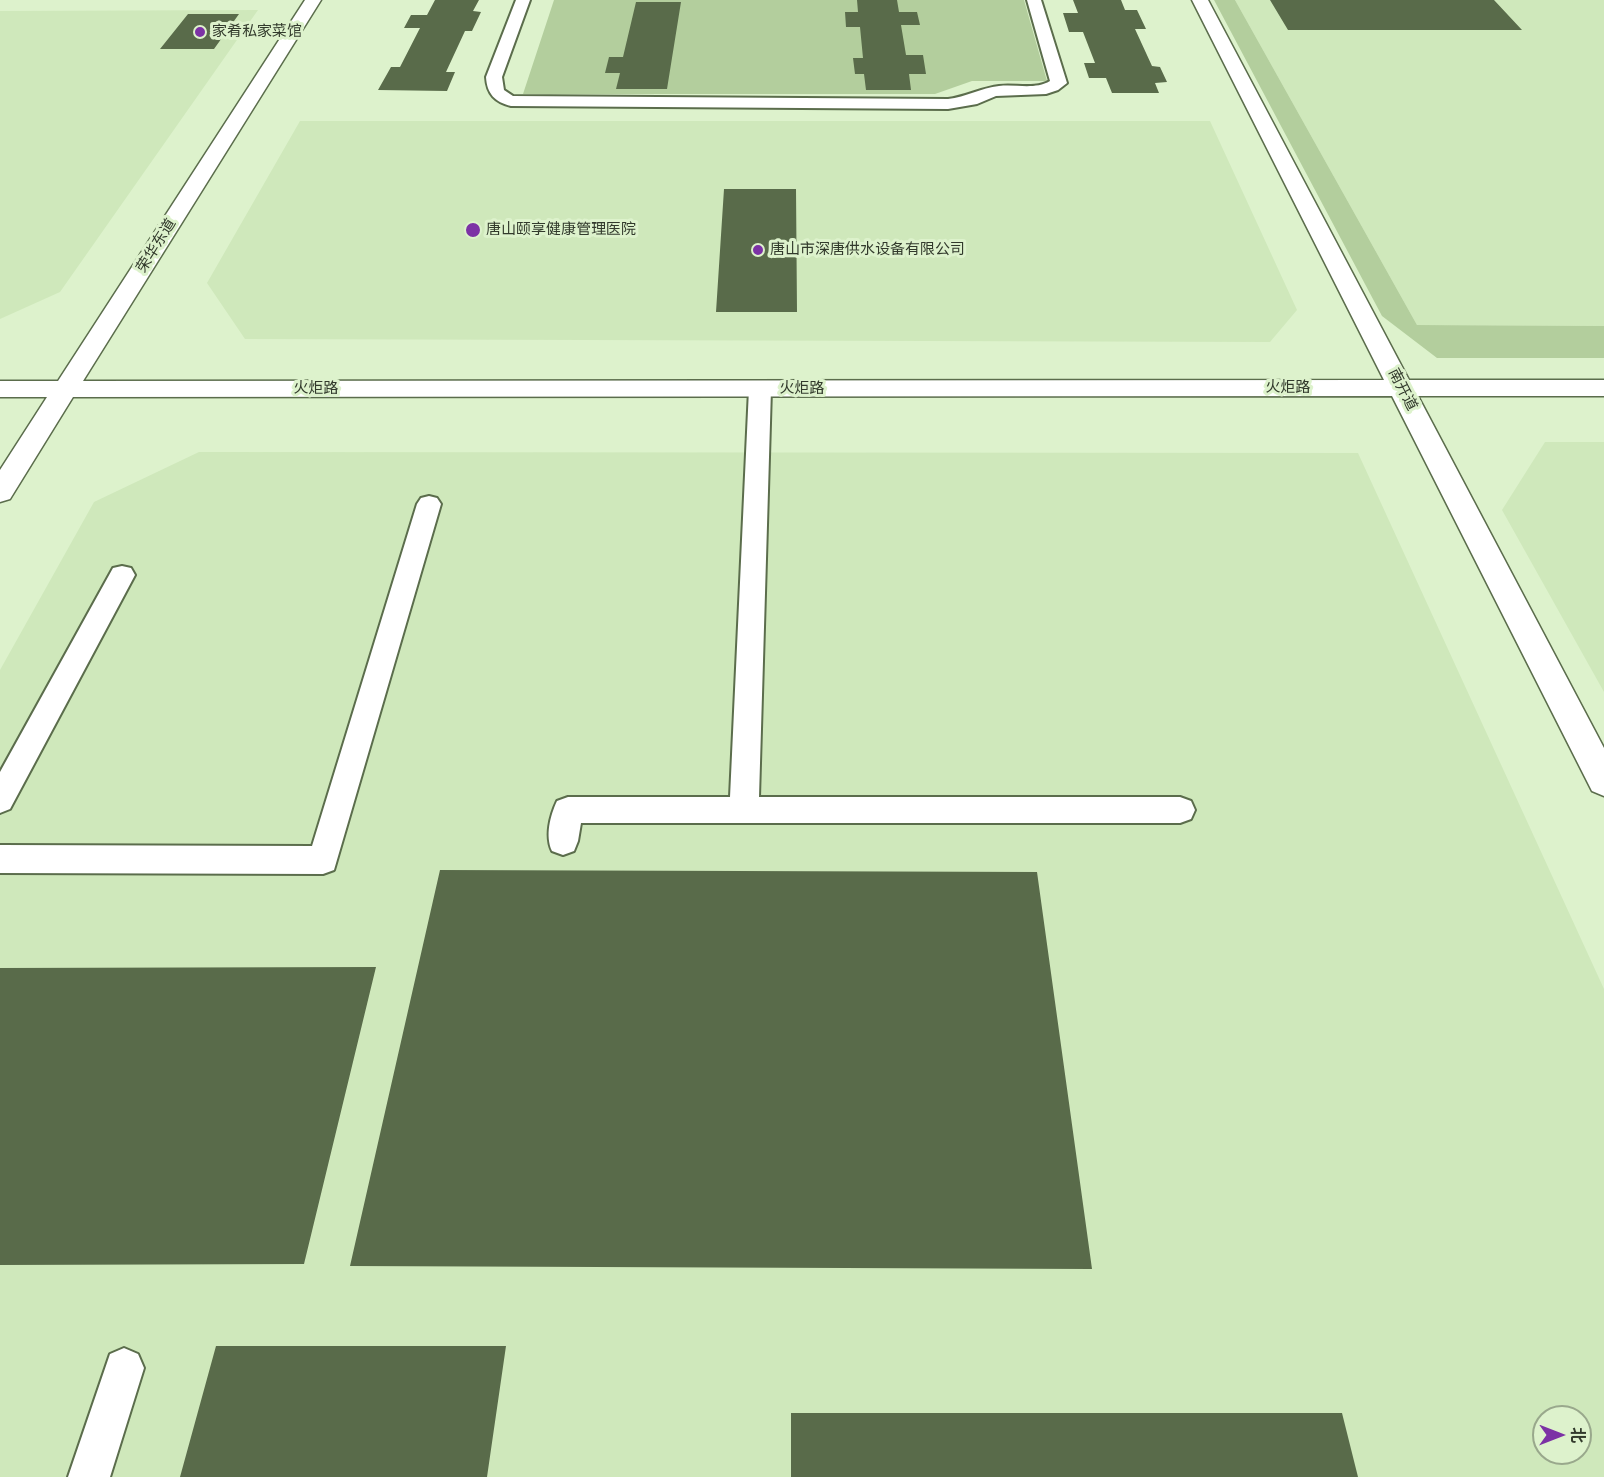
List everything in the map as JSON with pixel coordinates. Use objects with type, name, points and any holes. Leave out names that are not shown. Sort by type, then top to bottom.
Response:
[{"type":"street","name":"荣华东道","points":[[0,492],[314,0]]},
{"type":"street","name":"南开道","points":[[1200,0],[1604,781]]},
{"type":"street","name":"火炬路","points":[[0,389],[1604,388]]},
{"type":"lane","points":[[523,0],[494,77],[494,88],[500,96],[512,101],[924,104],[969,101],[987,93],[999,91],[1043,90],[1052,88],[1059,82],[1034,0]]},
{"type":"lane","points":[[744,810],[760,389]]},
{"type":"lane","points":[[0,859],[322,860],[429,504]]},
{"type":"lane","points":[[0,800],[122,575]]},
{"type":"lane","points":[[563,841],[568,810],[1179,810]]},
{"type":"lane","points":[[89,1477],[124,1368]]},
{"type":"shaded area","points":[[554,0],[1024,0],[1047,81],[972,81],[935,94],[523,94]]},
{"type":"shaded area","points":[[1214,0],[1235,0],[1417,325],[1604,326],[1604,358],[1437,358],[1382,316]]},
{"type":"shaded area","points":[[1235,0],[1604,0],[1604,326],[1417,325]]},
{"type":"shaded area","points":[[258,10],[60,292],[0,319],[0,11]]},
{"type":"shaded area","points":[[300,121],[1210,121],[1297,310],[1270,342],[245,339],[207,283]]},
{"type":"shaded area","points":[[1545,442],[1604,442],[1604,692],[1502,510]]},
{"type":"shaded area","points":[[199,452],[1358,453],[1604,989],[1604,1477],[0,1477],[0,670],[94,502]]},
{"type":"building","points":[[435,0],[479,0],[473,11],[481,12],[472,31],[465,31],[446,72],[455,72],[447,91],[378,90],[391,67],[400,67],[420,28],[404,28],[411,15],[427,15]]},
{"type":"building","points":[[857,0],[897,0],[899,12],[917,12],[920,25],[901,25],[906,55],[923,55],[926,74],[909,74],[911,90],[866,90],[864,74],[855,74],[853,58],[863,58],[860,27],[846,27],[845,12],[858,12]]},
{"type":"building","points":[[1073,0],[1121,0],[1125,10],[1137,10],[1146,29],[1135,29],[1152,66],[1160,67],[1167,82],[1155,83],[1159,93],[1112,93],[1106,78],[1089,78],[1084,63],[1095,63],[1083,32],[1069,32],[1063,13],[1078,13]]},
{"type":"building","points":[[1270,0],[1494,0],[1522,30],[1288,30]]},
{"type":"building","points":[[636,2],[681,2],[667,89],[616,89],[620,73],[605,73],[609,57],[623,57]]},
{"type":"building","name":"家肴私家菜馆","points":[[188,14],[239,14],[214,49],[160,49]]},
{"type":"building","name":"唐山市深唐供水设备有限公司","points":[[724,189],[796,189],[797,312],[716,312]]},
{"type":"building","points":[[440,870],[1037,872],[1092,1269],[350,1266]]},
{"type":"building","points":[[376,967],[304,1264],[0,1265],[0,968]]},
{"type":"building","points":[[216,1346],[506,1346],[487,1477],[180,1477]]},
{"type":"building","points":[[791,1413],[1342,1413],[1358,1477],[791,1477]]},
{"type":"place","name":"家肴私家菜馆","points":[[200,32]]},
{"type":"place","name":"唐山颐享健康管理医院","points":[[473,230]]},
{"type":"place","name":"唐山市深唐供水设备有限公司","points":[[758,250]]}]
